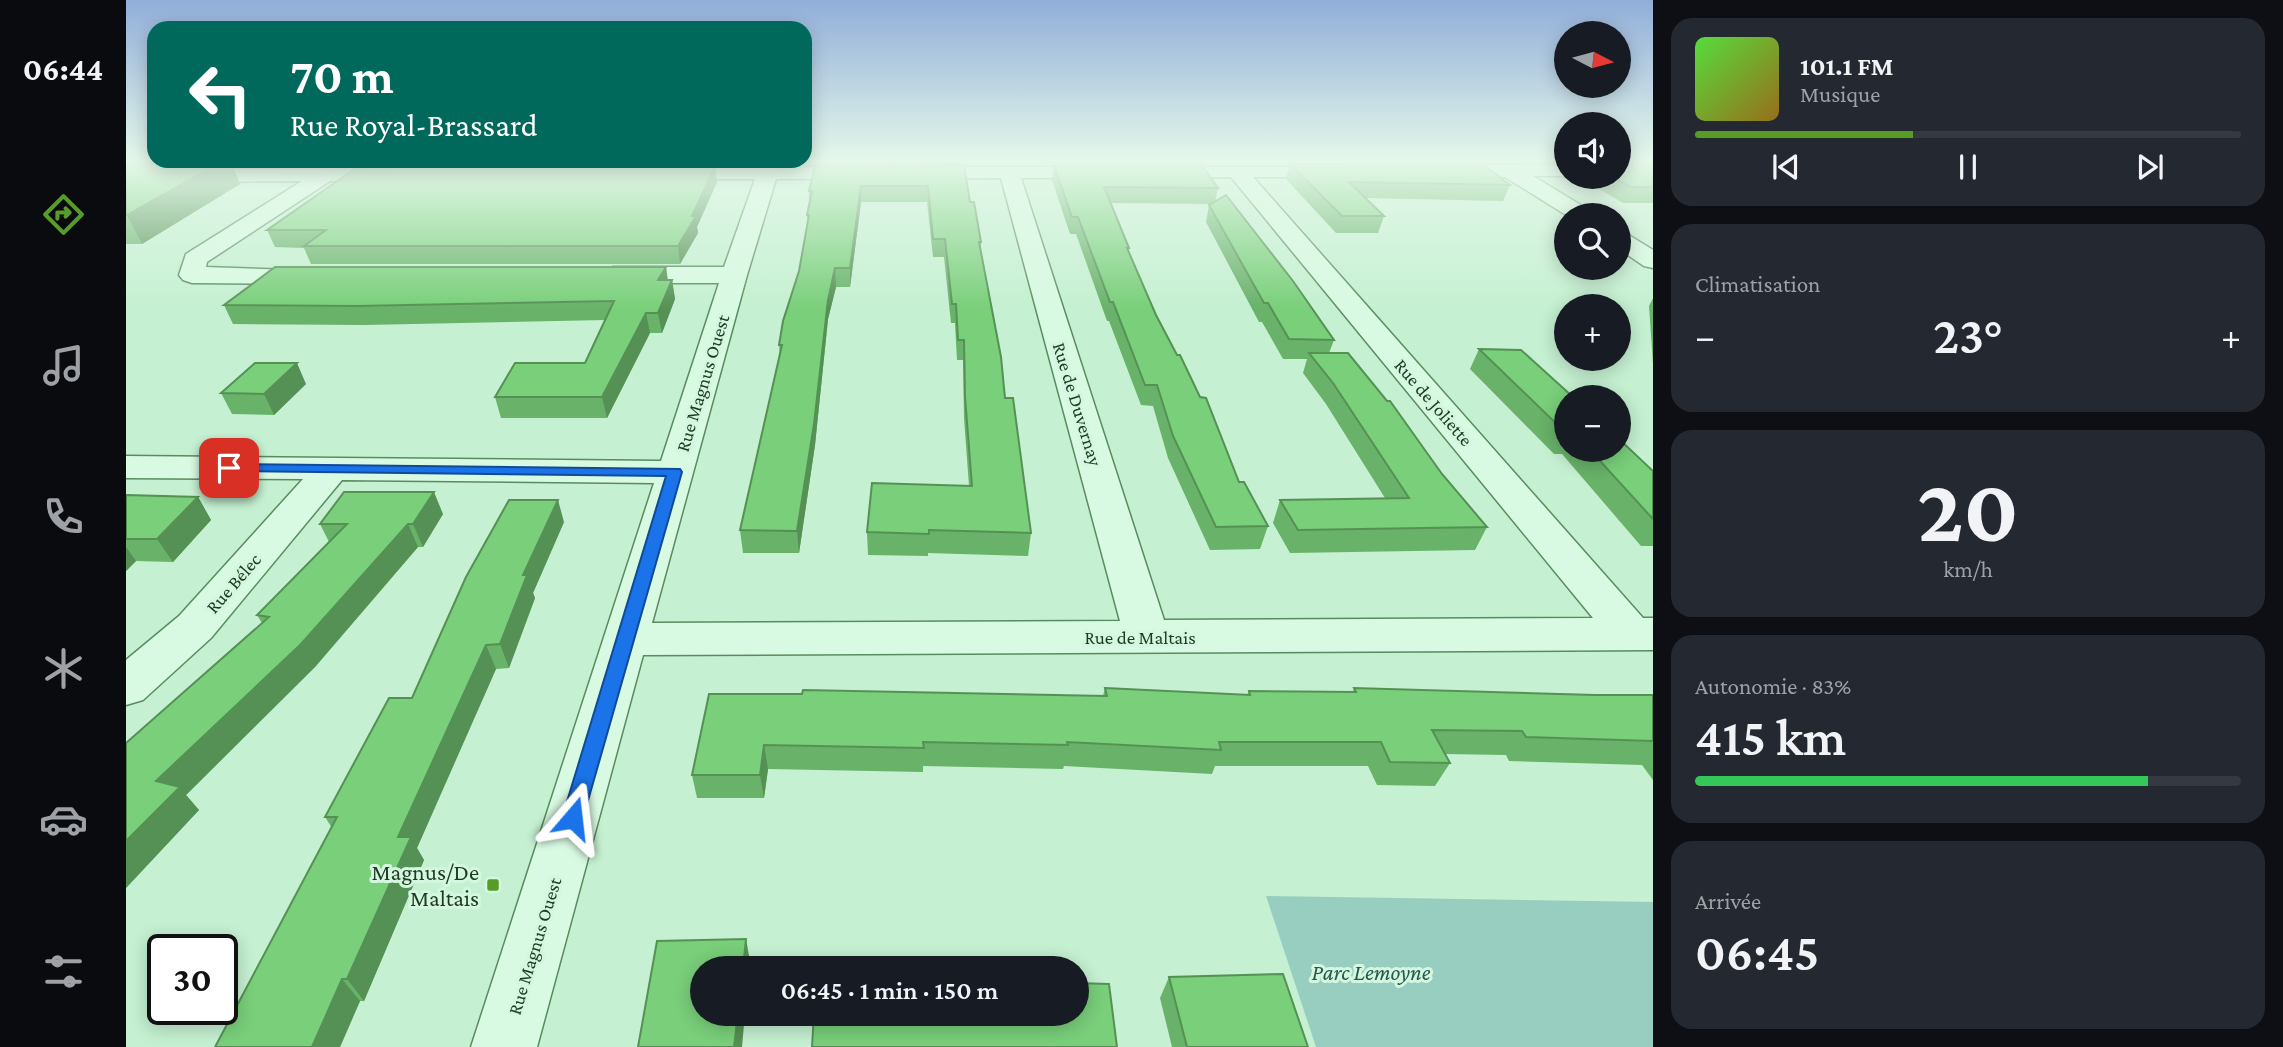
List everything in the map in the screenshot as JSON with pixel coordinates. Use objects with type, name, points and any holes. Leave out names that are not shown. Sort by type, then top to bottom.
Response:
[{"type":"street","points":[[264,211],[195,259],[192,275],[335,276]]},
{"type":"street","name":"Rue Magnus Ouest","points":[[504,1047],[755,211]]},
{"type":"street","name":"Rue de Duvernay","points":[[1021,211],[1147,637]]},
{"type":"street","name":"Rue de Joliette","points":[[1271,211],[1642,634]]},
{"type":"street","points":[[1631,247],[1653,261]]},
{"type":"street","points":[[587,275],[734,275]]},
{"type":"street","points":[[126,467],[675,472]]},
{"type":"street","name":"Rue Bélec","points":[[126,687],[195,627],[331,470]]},
{"type":"street","name":"Rue de Maltais","points":[[626,639],[1642,634]]},
{"type":"green space","name":"Parc Lemoyne","points":[[1266,896],[1653,902],[1653,1047],[1316,1047]]},
{"type":"building","points":[[294,211],[694,211],[692,216],[696,216],[678,246],[304,246],[326,230],[267,230]]},
{"type":"building","points":[[808,211],[858,211],[850,268],[835,268],[828,300],[814,424],[797,531],[740,530],[782,345],[779,345],[783,321],[799,271]]},
{"type":"building","points":[[930,211],[976,211],[1001,357],[1005,398],[1013,398],[1031,533],[929,530],[929,534],[867,532],[872,483],[972,486],[965,397],[964,340],[958,340],[956,304],[952,304],[945,239],[933,239]]},
{"type":"building","points":[[1070,211],[1114,211],[1156,315],[1177,355],[1180,355],[1200,397],[1206,398],[1239,482],[1244,482],[1268,526],[1216,527],[1173,436],[1157,385],[1145,385],[1078,217],[1072,217]]},
{"type":"building","points":[[1212,211],[1238,211],[1293,281],[1334,340],[1289,339],[1268,303],[1264,303]]},
{"type":"building","points":[[1337,211],[1379,211],[1384,216],[1342,216]]},
{"type":"building","points":[[275,267],[666,267],[658,280],[672,280],[658,313],[646,313],[602,397],[495,397],[515,363],[585,363],[614,301],[356,306],[224,305]]},
{"type":"building","points":[[1479,349],[1521,350],[1560,385],[1554,385],[1554,421]]},
{"type":"building","points":[[1309,353],[1348,353],[1387,401],[1390,401],[1442,474],[1487,527],[1298,530],[1280,500],[1409,498],[1333,383]]},
{"type":"building","points":[[255,363],[297,363],[264,394],[221,393]]},
{"type":"building","points":[[1631,450],[1653,471],[1653,519],[1601,462],[1631,462]]},
{"type":"building","points":[[344,492],[434,492],[413,524],[408,524],[301,644],[156,781],[180,787],[126,841],[126,743],[269,617],[257,615],[347,524],[320,524]]},
{"type":"building","points":[[126,495],[198,497],[157,539],[126,539]]},
{"type":"building","points":[[509,500],[558,500],[523,575],[527,575],[500,644],[486,645],[398,837],[411,837],[347,979],[342,979],[312,1047],[215,1047],[227,1025],[238,1025],[238,1004],[337,817],[325,817],[389,698],[412,698],[466,577]]},
{"type":"building","points":[[1105,688],[1250,695],[1249,691],[1356,692],[1354,688],[1653,695],[1653,741],[1526,737],[1522,731],[1432,730],[1450,763],[1390,762],[1381,742],[1219,742],[1221,750],[1067,742],[1068,745],[923,742],[924,748],[764,745],[760,775],[692,775],[709,694],[802,694],[803,690],[1107,696]]},
{"type":"building","points":[[746,939],[744,956],[690,956],[690,1026],[736,1026],[734,1047],[638,1047],[657,941]]},
{"type":"building","points":[[1283,974],[1308,1047],[1187,1047],[1169,977]]},
{"type":"building","points":[[1089,983],[1109,984],[1117,1047],[812,1047],[813,1026],[1089,1026]]},
{"type":"place","name":"Magnus/De Maltais","points":[[493,885]]},
{"type":"route","points":[[229,468],[675,472],[573,818]]}]
